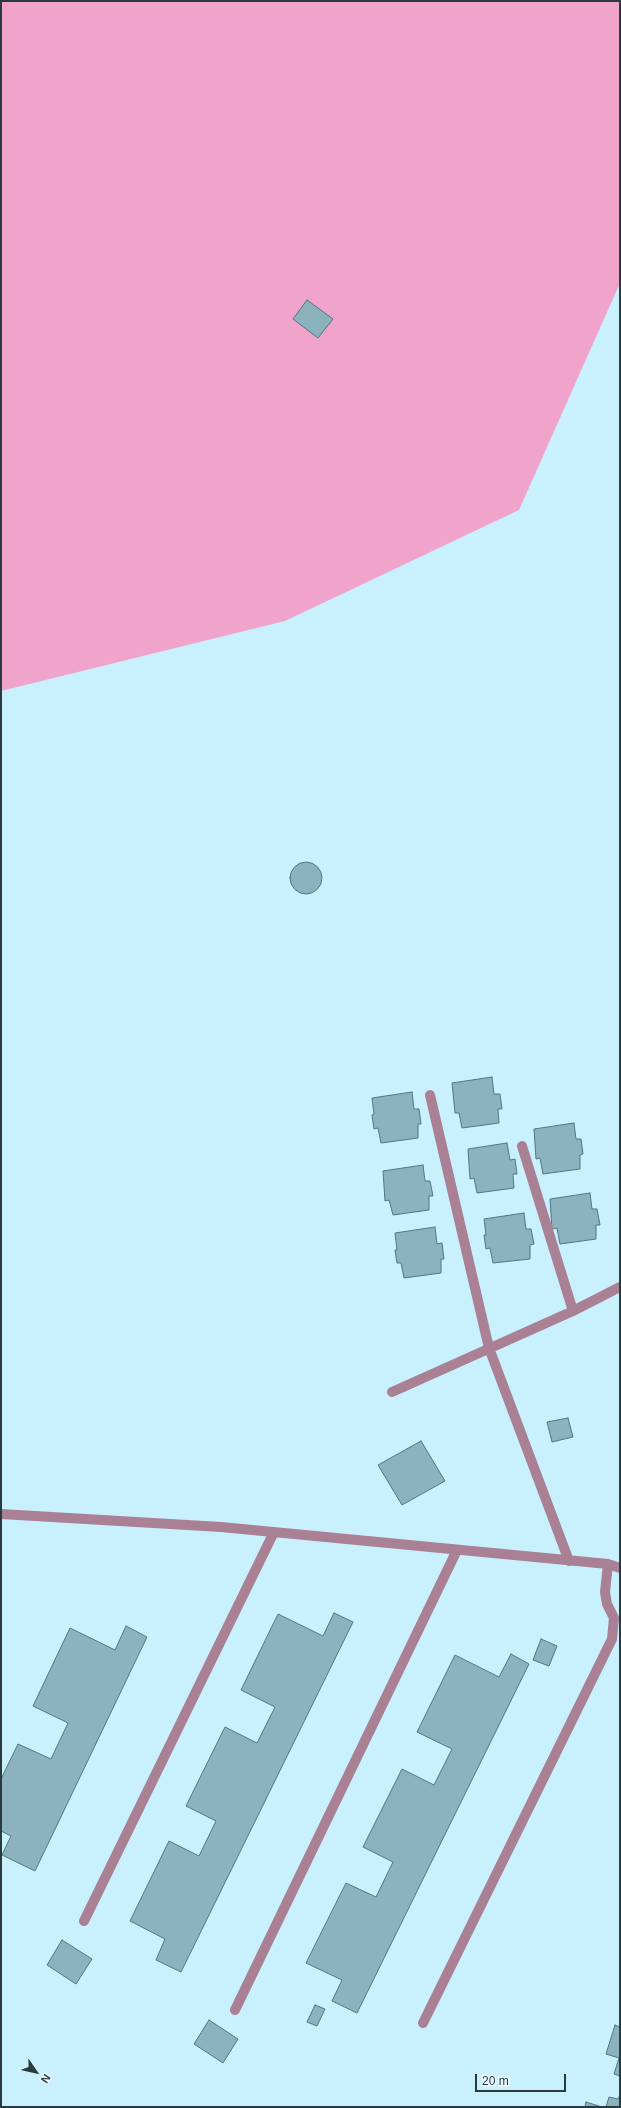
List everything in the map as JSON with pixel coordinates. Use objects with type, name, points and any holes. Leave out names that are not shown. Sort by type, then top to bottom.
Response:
[{"type":"street","points":[[430,1095],[489,1348],[569,1561]]},
{"type":"street","points":[[522,1146],[573,1311]]},
{"type":"street","points":[[392,1392],[573,1311],[620,1287]]},
{"type":"street","points":[[1,1514],[221,1527],[608,1564],[620,1568]]},
{"type":"street","points":[[84,1921],[274,1532]]},
{"type":"street","points":[[235,2010],[457,1550]]},
{"type":"street","points":[[423,2023],[612,1639],[614,1618],[607,1604],[605,1592],[608,1564]]},
{"type":"shaded area","points":[[1,1],[620,1],[620,283],[519,510],[285,621],[1,691]]},
{"type":"building","points":[[307,300],[333,319],[318,338],[293,319]]},
{"type":"building","points":[[303,862],[309,862],[318,866],[322,878],[318,890],[309,894],[303,894],[294,890],[290,881],[290,875],[294,866]]},
{"type":"building","points":[[492,1077],[494,1094],[500,1094],[502,1109],[498,1109],[499,1123],[462,1128],[459,1113],[455,1113],[452,1083]]},
{"type":"building","points":[[412,1092],[414,1109],[419,1109],[421,1124],[418,1124],[418,1138],[381,1143],[378,1128],[374,1129],[372,1098]]},
{"type":"building","points":[[574,1123],[576,1139],[581,1139],[583,1154],[580,1155],[580,1169],[543,1174],[540,1158],[536,1159],[534,1129]]},
{"type":"building","points":[[507,1143],[510,1160],[515,1159],[517,1174],[513,1174],[514,1188],[477,1193],[474,1178],[470,1179],[468,1149]]},
{"type":"building","points":[[423,1165],[425,1181],[430,1181],[433,1196],[429,1196],[429,1210],[393,1215],[389,1200],[385,1201],[383,1171]]},
{"type":"building","points":[[590,1193],[592,1209],[597,1209],[600,1225],[596,1225],[596,1239],[560,1244],[557,1228],[552,1229],[550,1199]]},
{"type":"building","points":[[524,1213],[526,1229],[531,1229],[534,1244],[530,1245],[530,1259],[493,1263],[490,1248],[486,1249],[484,1219]]},
{"type":"building","points":[[435,1227],[437,1244],[442,1243],[444,1259],[441,1259],[441,1273],[404,1278],[401,1263],[397,1263],[395,1233]]},
{"type":"building","points":[[568,1418],[573,1437],[552,1442],[547,1422]]},
{"type":"building","points":[[421,1441],[445,1481],[402,1505],[378,1465]]},
{"type":"building","points":[[334,1613],[353,1622],[181,1972],[156,1960],[165,1939],[130,1921],[169,1841],[199,1856],[216,1821],[186,1806],[225,1727],[257,1743],[275,1707],[241,1690],[278,1614],[323,1636]]},
{"type":"building","points":[[126,1626],[147,1637],[35,1871],[2,1855],[11,1836],[1,1831],[1,1779],[18,1744],[51,1759],[68,1723],[33,1706],[70,1628],[115,1650]]},
{"type":"building","points":[[541,1639],[557,1646],[549,1666],[533,1660]]},
{"type":"building","points":[[511,1654],[529,1664],[357,2013],[332,2001],[342,1980],[306,1963],[346,1883],[376,1897],[393,1862],[363,1847],[402,1769],[434,1785],[452,1749],[417,1732],[455,1655],[499,1677]]},
{"type":"building","points":[[62,1940],[92,1959],[76,1984],[47,1965]]},
{"type":"building","points":[[315,2005],[325,2009],[317,2026],[307,2022]]},
{"type":"building","points":[[209,2020],[238,2039],[223,2063],[194,2044]]},
{"type":"building","points":[[615,2025],[620,2027],[620,2076],[614,2074],[619,2058],[606,2054]]},
{"type":"building","points":[[620,2095],[620,2107],[606,2107],[609,2097],[618,2099]]},
{"type":"building","points":[[586,2102],[602,2107],[585,2107]]}]
